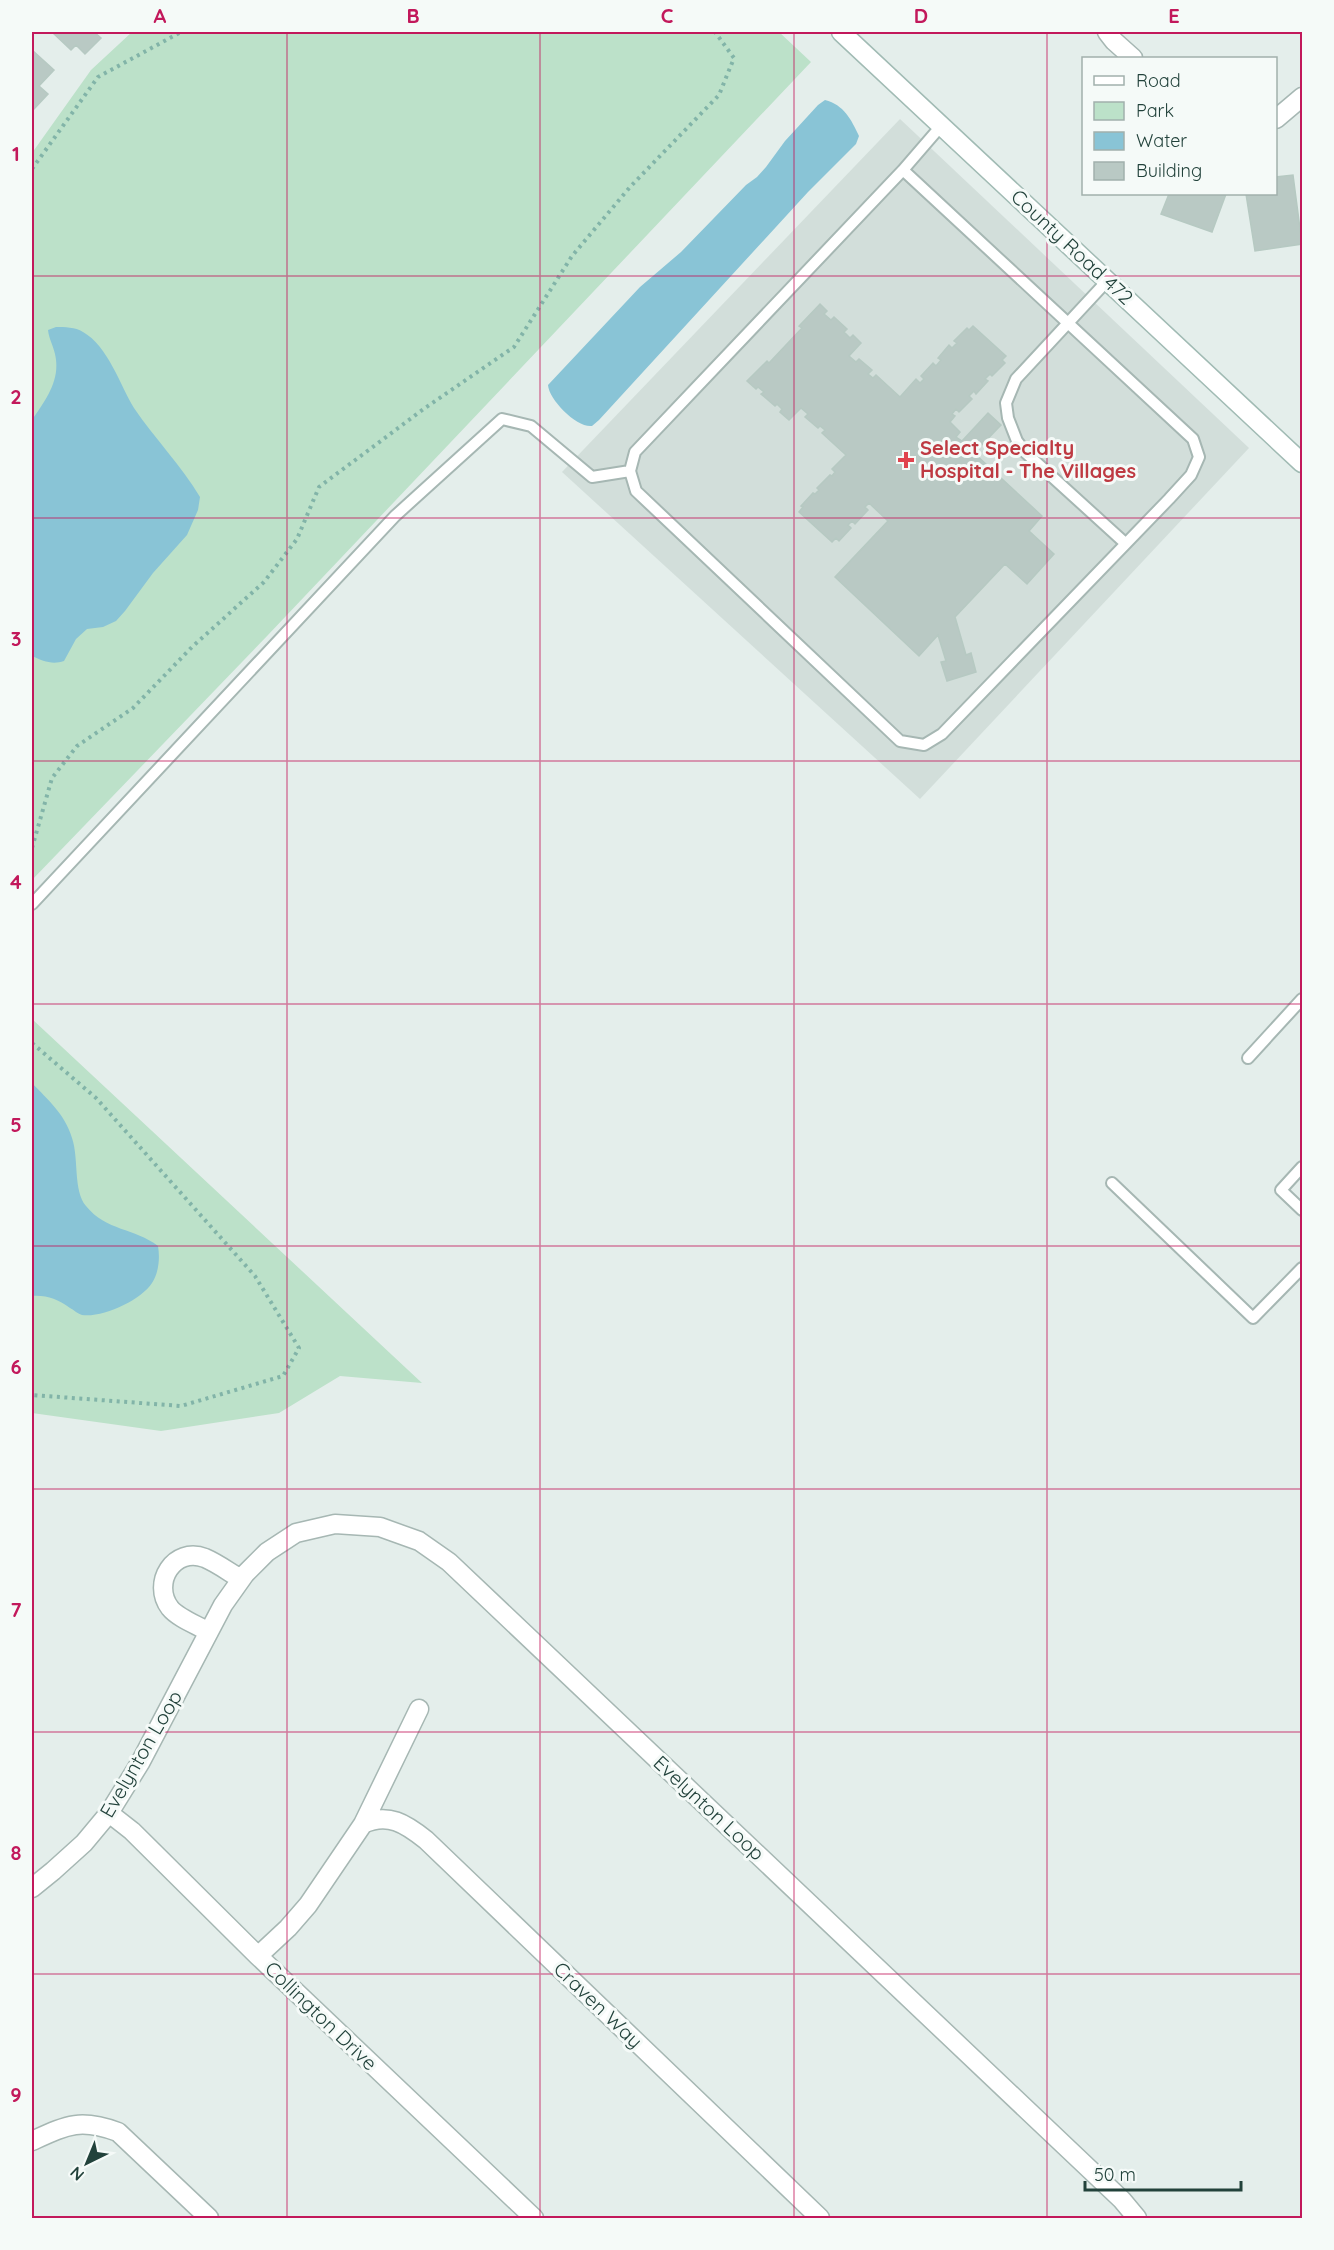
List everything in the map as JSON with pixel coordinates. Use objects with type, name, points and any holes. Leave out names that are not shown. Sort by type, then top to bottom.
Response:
[{"type":"street","name":"County Road 472","points":[[841,32],[1302,463]]},
{"type":"street","points":[[1107,32],[1132,57]]},
{"type":"street","points":[[1277,117],[1302,97]]},
{"type":"street","name":"Evelynton Loop","points":[[32,1888],[84,1843],[109,1813],[140,1762],[223,1605],[241,1579],[267,1552],[296,1533],[335,1524],[380,1527],[419,1541],[449,1562],[1122,2200],[1137,2218]]},
{"type":"street","points":[[209,1632],[171,1610],[164,1598],[162,1584],[167,1570],[177,1560],[190,1556],[204,1558],[241,1579]]},
{"type":"street","points":[[258,1956],[288,1928],[308,1905],[363,1824],[419,1709]]},
{"type":"street","name":"Collington Drive","points":[[109,1813],[132,1831],[258,1956],[534,2218]]},
{"type":"street","name":"Craven Way","points":[[363,1824],[373,1819],[388,1818],[406,1825],[426,1840],[820,2218]]},
{"type":"street","points":[[32,2141],[75,2124],[99,2125],[118,2132],[209,2218]]},
{"type":"lane","points":[[903,170],[1193,439],[1199,457],[1191,474],[942,734],[924,745],[900,741],[891,733],[636,491],[630,471],[636,452],[903,170],[941,126]]},
{"type":"lane","points":[[1107,281],[1016,379],[1006,403],[1008,418],[1017,441],[1026,453],[1125,543]]},
{"type":"lane","points":[[32,904],[395,516],[502,419],[531,426],[592,477],[630,471]]},
{"type":"lane","points":[[1248,1058],[1302,999]]},
{"type":"lane","points":[[1302,1167],[1281,1190],[1302,1210]]},
{"type":"lane","points":[[1112,1183],[1253,1318],[1302,1268]]},
{"type":"path","points":[[32,169],[99,77],[181,32]]},
{"type":"path","points":[[32,848],[51,778],[77,746],[134,708],[192,647],[264,582],[297,539],[319,487],[425,408],[514,347],[572,256],[630,187],[719,95],[734,58],[715,32]]},
{"type":"path","points":[[32,1043],[96,1098],[255,1276],[299,1348],[283,1376],[181,1406],[32,1395]]},
{"type":"shaded area","name":"Select Specialty Hospital - The Villages","points":[[900,119],[1249,448],[920,799],[562,472]]},
{"type":"green space","points":[[132,32],[779,32],[811,62],[268,635],[32,880],[32,153],[91,70]]},
{"type":"green space","points":[[32,1019],[422,1383],[340,1376],[279,1413],[161,1431],[32,1413]]},
{"type":"water","points":[[825,100],[837,105],[850,118],[859,136],[856,144],[808,192],[599,420],[592,426],[579,423],[572,418],[558,405],[548,385],[640,287],[681,252],[746,185],[757,177],[785,141]]},
{"type":"water","points":[[56,327],[80,330],[100,347],[134,408],[200,497],[198,510],[187,535],[153,573],[125,611],[116,621],[103,627],[87,629],[76,639],[64,661],[55,663],[32,656],[32,420],[54,381],[55,354],[48,330]]},
{"type":"water","points":[[32,1083],[55,1108],[69,1129],[74,1146],[79,1192],[86,1206],[102,1220],[158,1246],[158,1265],[152,1283],[139,1296],[121,1307],[100,1314],[82,1315],[52,1298],[32,1296]]},
{"type":"building","points":[[52,32],[94,32],[101,38],[85,54],[76,45],[71,50]]},
{"type":"building","points":[[32,50],[54,70],[39,86],[48,94],[32,111]]},
{"type":"building","points":[[1293,175],[1302,244],[1255,251],[1246,195],[1277,195],[1277,177]]},
{"type":"building","points":[[1169,195],[1226,195],[1212,232],[1161,214]]},
{"type":"building","points":[[820,304],[827,311],[824,314],[831,320],[834,317],[847,329],[844,332],[850,338],[853,335],[861,343],[849,356],[856,362],[859,359],[872,370],[868,374],[873,378],[876,375],[900,397],[916,379],[920,383],[924,379],[921,376],[933,363],[936,366],[941,360],[938,358],[949,345],[952,348],[957,343],[954,341],[967,328],[969,330],[973,326],[1006,356],[1002,360],[1005,363],[992,376],[990,374],[985,379],[988,381],[976,394],[974,391],[969,396],[972,399],[959,412],[956,409],[952,414],[955,416],[950,422],[960,432],[956,437],[962,441],[988,413],[1001,425],[974,453],[1042,516],[1029,531],[1054,554],[1027,584],[1005,564],[955,617],[966,655],[971,653],[976,672],[947,681],[941,662],[946,661],[938,635],[919,656],[835,577],[888,521],[869,503],[865,507],[868,510],[855,524],[852,521],[848,525],[851,528],[839,541],[836,538],[832,542],[799,512],[803,507],[801,506],[819,490],[817,488],[830,475],[832,476],[835,472],[832,469],[846,455],[822,433],[825,430],[820,426],[818,428],[805,417],[808,414],[801,408],[789,420],[780,412],[782,409],[777,404],[775,406],[761,394],[764,392],[758,387],[756,389],[747,381],[767,361],[769,363],[802,328],[799,326]]},
{"type":"place","name":"Select Specialty Hospital - The Villages","points":[[906,460]]}]
